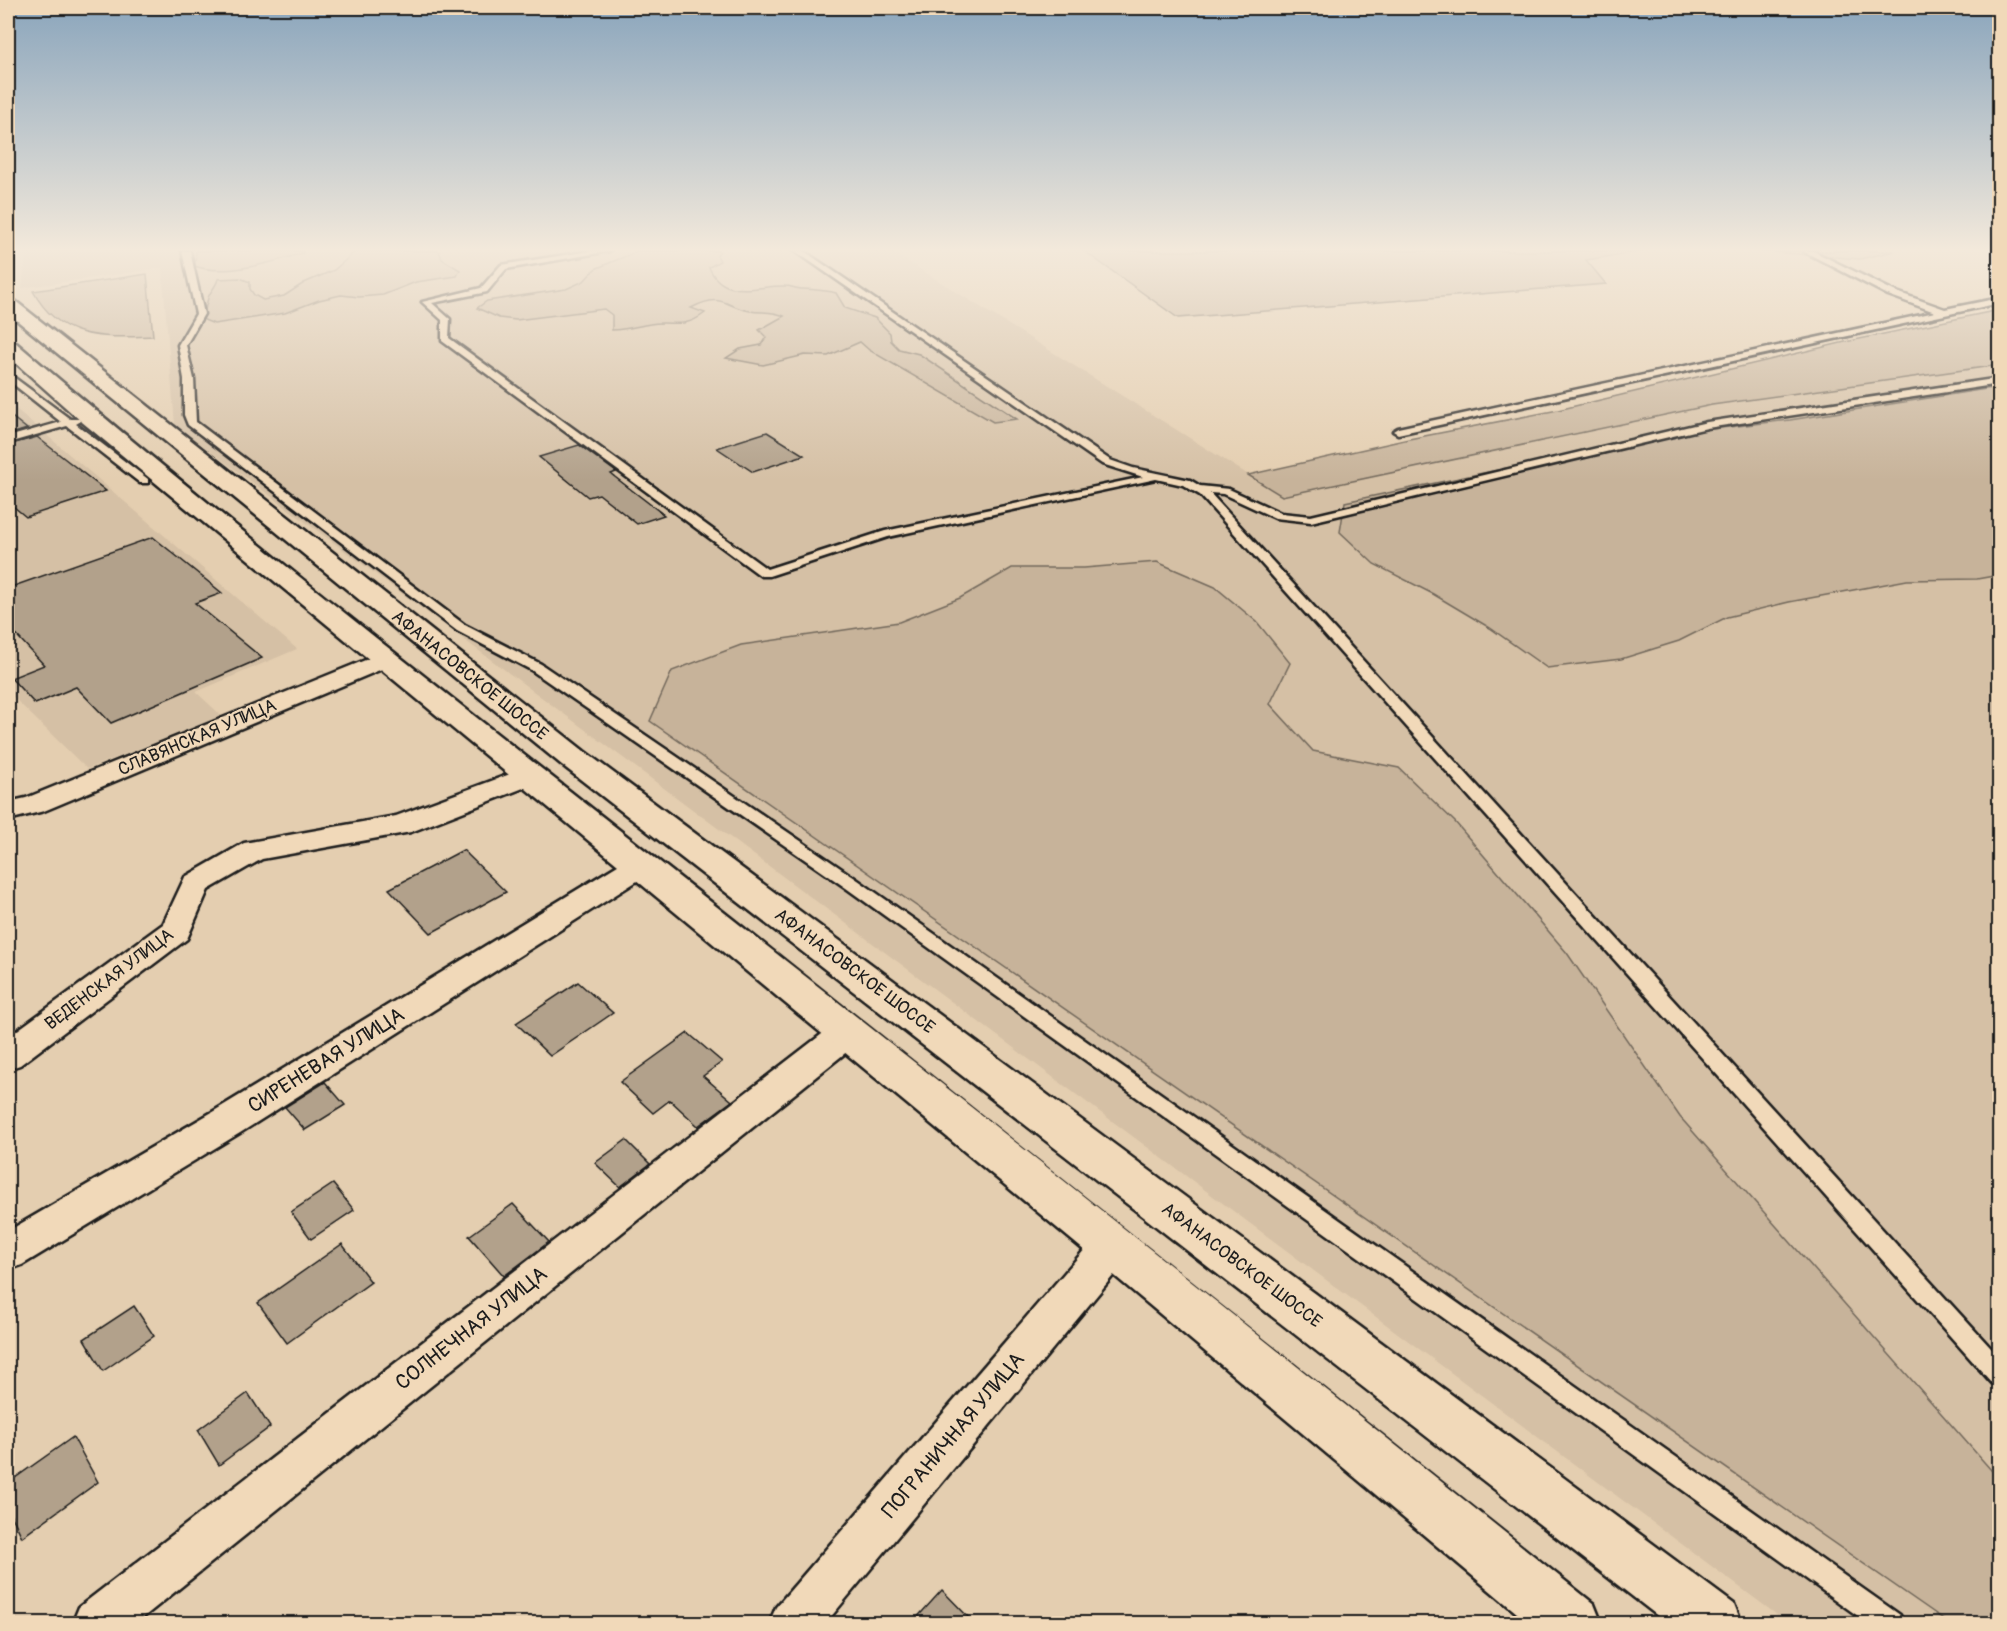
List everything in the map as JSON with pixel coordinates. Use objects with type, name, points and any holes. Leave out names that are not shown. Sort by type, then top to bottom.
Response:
[{"type":"main road","name":"АФАНАСОВСКОЕ ШОССЕ","points":[[37,327],[573,758],[1714,1623]]},
{"type":"main road","points":[[14,362],[80,420],[642,864],[847,1033],[1113,1246],[1557,1618]]},
{"type":"street","name":"СЛАВЯНСКАЯ УЛИЦА","points":[[8,811],[34,805],[385,659]]},
{"type":"street","name":"ВЕДЕНСКАЯ УЛИЦА","points":[[8,1055],[176,931],[196,884],[254,850],[401,825],[529,776]]},
{"type":"street","name":"СИРЕНЕВАЯ УЛИЦА","points":[[8,1252],[227,1122],[642,864]]},
{"type":"street","name":"СОЛНЕЧНАЯ УЛИЦА","points":[[96,1623],[847,1033]]},
{"type":"street","name":"ПОГРАНИЧНАЯ УЛИЦА","points":[[793,1623],[1113,1246]]},
{"type":"lane","points":[[193,327],[183,345],[189,379],[191,423],[461,628],[536,667],[852,884],[1891,1623]]},
{"type":"lane","points":[[446,327],[445,339],[765,573],[885,534],[1159,476]]},
{"type":"lane","points":[[910,327],[1106,462],[1130,471],[1186,482],[1204,493],[2000,1375]]},
{"type":"lane","points":[[1398,431],[1875,327]]},
{"type":"lane","points":[[1198,489],[1225,491],[1279,516],[1311,519],[1707,425],[2000,381]]},
{"type":"lane","points":[[8,440],[80,420],[144,481]]},
{"type":"shaded area","points":[[152,327],[153,336],[100,336],[69,328]]},
{"type":"shaded area","points":[[167,327],[1012,327],[1282,496],[1712,405],[1999,365],[1999,1623],[1788,1623],[175,425]]},
{"type":"shaded area","points":[[612,327],[635,327],[627,329],[612,330]]},
{"type":"shaded area","points":[[764,327],[884,327],[890,333],[891,341],[899,349],[919,354],[1017,419],[993,422],[869,350],[860,342],[828,356],[805,355],[763,365],[726,358],[740,349],[761,345],[766,337],[759,330]]},
{"type":"shaded area","points":[[1917,327],[1999,327],[1999,365],[1712,405],[1282,496],[1248,475],[1409,439],[1558,410]]},
{"type":"shaded area","points":[[1999,387],[1999,575],[1977,579],[1907,580],[1789,602],[1727,617],[1679,641],[1621,659],[1547,668],[1490,628],[1433,594],[1374,564],[1340,532],[1345,502],[1669,434],[1790,420]]},
{"type":"shaded area","points":[[8,402],[297,649],[196,692],[223,717],[87,769],[8,692]]},
{"type":"shaded area","points":[[1157,562],[1215,587],[1257,622],[1290,663],[1270,704],[1313,751],[1399,768],[1455,822],[1567,953],[1680,1117],[1999,1479],[1999,1623],[1949,1623],[650,721],[672,671],[741,645],[899,622],[960,598],[1012,568],[1084,568]]},
{"type":"building","points":[[8,414],[27,429],[8,435]]},
{"type":"building","points":[[767,432],[804,455],[753,472],[717,448]]},
{"type":"building","points":[[37,437],[106,491],[26,517],[8,502],[8,445]]},
{"type":"building","points":[[579,445],[616,472],[611,474],[664,515],[637,524],[599,494],[588,497],[539,457]]},
{"type":"building","points":[[153,537],[222,593],[195,603],[262,658],[111,723],[76,687],[35,704],[11,678],[44,665],[8,626],[8,588]]},
{"type":"building","points":[[463,850],[506,892],[431,933],[389,889]]},
{"type":"building","points":[[578,982],[613,1013],[550,1056],[516,1023]]},
{"type":"building","points":[[688,1033],[722,1062],[703,1076],[732,1101],[698,1126],[670,1100],[653,1113],[620,1082]]},
{"type":"building","points":[[325,1082],[345,1105],[305,1130],[285,1107]]},
{"type":"building","points":[[626,1140],[650,1164],[620,1187],[595,1163]]},
{"type":"building","points":[[333,1184],[354,1210],[311,1239],[291,1212]]},
{"type":"building","points":[[513,1204],[549,1242],[504,1276],[469,1236]]},
{"type":"building","points":[[342,1244],[371,1282],[287,1343],[258,1303]]},
{"type":"building","points":[[134,1306],[154,1336],[103,1371],[84,1339]]},
{"type":"building","points":[[248,1393],[270,1427],[219,1465],[198,1430]]},
{"type":"building","points":[[73,1437],[98,1482],[22,1537],[8,1508],[8,1483]]},
{"type":"building","points":[[942,1590],[974,1623],[912,1623]]}]
